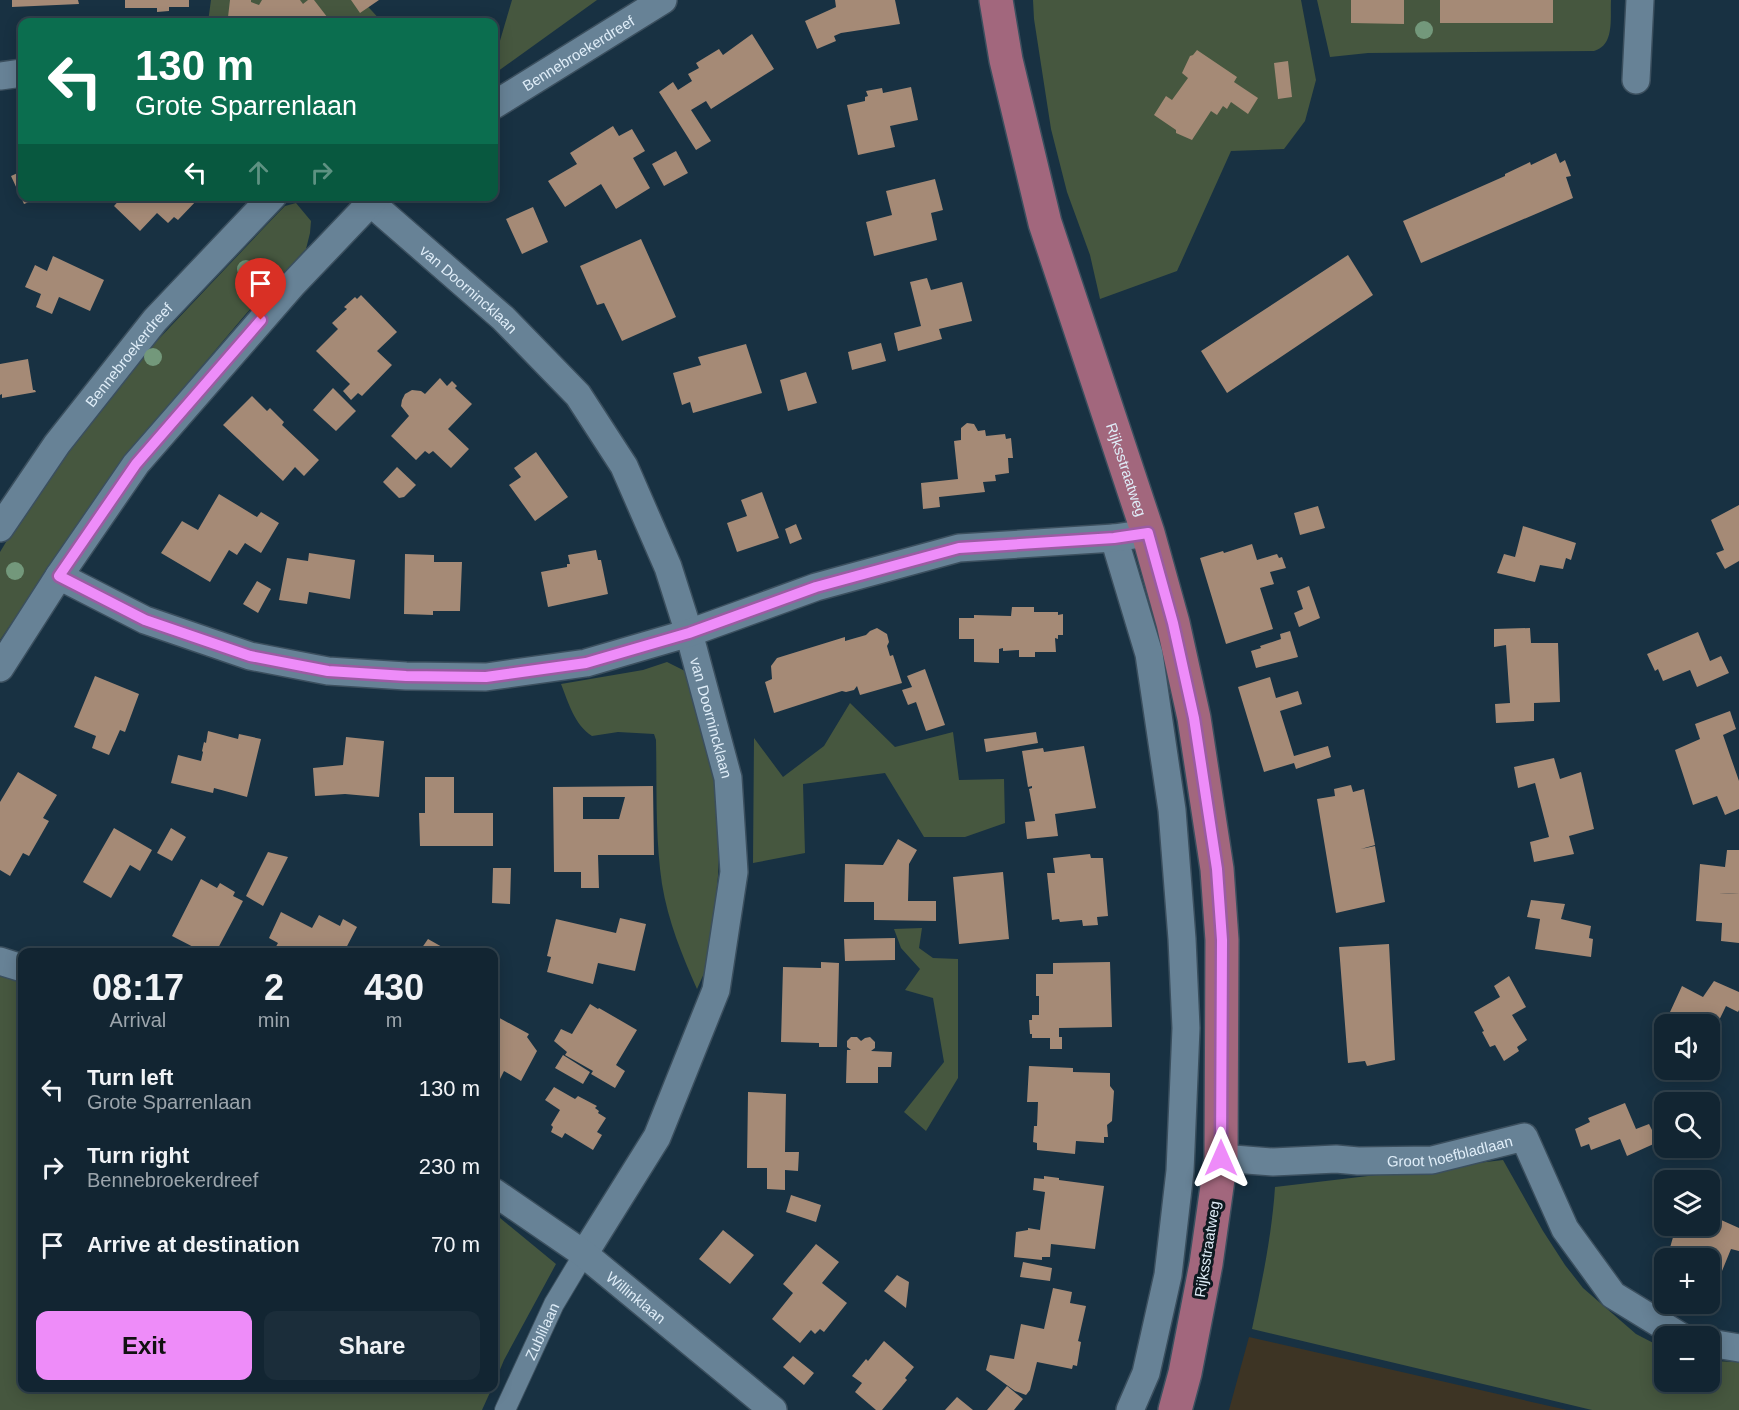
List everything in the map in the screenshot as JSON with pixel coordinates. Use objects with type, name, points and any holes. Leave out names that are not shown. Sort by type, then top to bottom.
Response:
[{"type":"main road","name":"Rijksstraatweg","points":[[996,0],[1006,60],[1045,223],[1148,533],[1173,623],[1194,718],[1217,869],[1222,940],[1221,1158],[1206,1264],[1185,1373],[1175,1410]]},
{"type":"street","name":"Bennebroekerdreef","points":[[498,103],[663,0]]},
{"type":"street","points":[[1636,80],[1640,0]]},
{"type":"street","points":[[0,76],[18,74]]},
{"type":"street","name":"Bennebroekerdreef","points":[[0,528],[57,444],[155,320],[268,201]]},
{"type":"street","points":[[0,668],[59,576],[136,464],[367,201]]},
{"type":"street","name":"van Doornincklaan","points":[[373,201],[503,318],[578,395],[624,466],[668,567],[689,633],[728,778],[734,872],[716,990],[657,1137],[584,1254]]},
{"type":"street","points":[[59,576],[145,620],[250,656],[328,671],[406,676],[486,677],[586,663],[689,633],[816,587],[959,548],[1114,538],[1148,533]]},
{"type":"street","points":[[1114,538],[1149,654],[1172,810],[1186,1028],[1180,1171],[1168,1275],[1146,1373],[1130,1410]]},
{"type":"street","points":[[0,961],[18,967]]},
{"type":"street","name":"Groot hoefbladlaan","points":[[1221,1158],[1273,1162],[1336,1159],[1432,1160],[1524,1137],[1565,1229],[1613,1295],[1664,1326]]},
{"type":"street","name":"Willinklaan","points":[[498,1195],[584,1254],[773,1410]]},
{"type":"street","name":"Zublilaan","points":[[505,1410],[554,1304],[584,1254]]},
{"type":"street","points":[[1720,1345],[1739,1348]]},
{"type":"shaded area","points":[[1249,1337],[1567,1410],[1229,1410]]},
{"type":"green space","points":[[211,0],[362,0],[378,18],[209,18]]},
{"type":"green space","points":[[512,0],[597,0],[498,71],[498,47]]},
{"type":"green space","points":[[1033,0],[1301,0],[1316,80],[1305,121],[1284,149],[1231,151],[1177,271],[1100,299],[1090,255],[1067,192],[1051,129]]},
{"type":"green space","points":[[1317,0],[1611,0],[1611,22],[1605,43],[1594,51],[1368,53],[1330,57]]},
{"type":"green space","points":[[296,203],[311,221],[306,249],[245,315],[127,455],[0,640],[0,552],[32,499],[135,364],[285,206]]},
{"type":"green space","points":[[667,662],[685,671],[718,787],[720,830],[718,876],[710,960],[697,989],[672,925],[662,884],[657,830],[656,740],[654,734],[618,732],[592,736],[576,720],[561,684],[643,670]]},
{"type":"green space","points":[[850,703],[895,747],[953,732],[959,780],[1004,779],[1005,823],[965,837],[924,837],[885,773],[803,784],[805,853],[753,863],[754,738],[783,777],[824,746]]},
{"type":"green space","points":[[922,928],[919,948],[933,958],[958,959],[958,1078],[926,1131],[904,1112],[944,1062],[933,998],[905,990],[920,969],[901,948],[894,929]]},
{"type":"green space","points":[[0,976],[18,981],[18,1392],[490,1392],[482,1410],[0,1410]]},
{"type":"green space","points":[[1503,1160],[1543,1231],[1583,1288],[1636,1334],[1654,1343],[1654,1392],[1720,1392],[1720,1361],[1739,1362],[1739,1410],[1592,1410],[1252,1329],[1269,1240],[1275,1187]]},
{"type":"green space","points":[[498,1216],[556,1264],[498,1374]]},
{"type":"building","points":[[12,0],[78,0],[79,4],[12,7]]},
{"type":"building","points":[[125,0],[189,0],[189,7],[169,7],[169,11],[157,12],[157,8],[125,8]]},
{"type":"building","points":[[230,0],[251,0],[259,5],[262,0],[300,0],[303,4],[308,0],[314,0],[328,18],[231,18],[228,17]]},
{"type":"building","points":[[351,0],[379,0],[360,13]]},
{"type":"building","points":[[835,0],[895,0],[900,24],[841,33],[834,36],[836,41],[817,49],[805,21],[836,7]]},
{"type":"building","points":[[1351,0],[1404,0],[1404,24],[1351,23]]},
{"type":"building","points":[[1440,0],[1553,0],[1553,23],[1440,23]]},
{"type":"building","points":[[752,34],[774,69],[711,109],[706,101],[691,110],[711,141],[696,150],[659,92],[673,82],[678,90],[692,81],[688,74],[699,68],[696,63],[719,49],[723,55]]},
{"type":"building","points":[[1197,50],[1237,77],[1234,82],[1258,98],[1248,114],[1231,102],[1227,109],[1223,106],[1217,115],[1211,111],[1192,140],[1176,133],[1176,130],[1154,115],[1166,96],[1172,100],[1188,78],[1182,73],[1190,56]]},
{"type":"building","points":[[1288,61],[1292,97],[1278,99],[1274,63]]},
{"type":"building","points":[[911,87],[918,120],[890,126],[895,147],[858,155],[847,105],[865,101],[865,97],[868,96],[866,91],[882,88],[883,93]]},
{"type":"building","points":[[613,126],[619,136],[632,129],[645,151],[633,158],[650,188],[616,209],[601,184],[565,207],[548,181],[577,164],[570,153]]},
{"type":"building","points":[[676,151],[688,173],[664,186],[652,164]]},
{"type":"building","points":[[1556,153],[1560,163],[1565,160],[1571,176],[1566,177],[1573,198],[1421,263],[1403,221],[1505,176],[1530,162],[1531,165]]},
{"type":"building","points":[[18,173],[18,191],[11,176]]},
{"type":"building","points":[[935,179],[943,210],[931,213],[937,240],[874,256],[866,222],[892,215],[886,191]]},
{"type":"building","points":[[118,201],[196,201],[178,220],[174,217],[168,223],[157,213],[140,231],[114,206]]},
{"type":"building","points":[[533,207],[548,242],[522,254],[506,219]]},
{"type":"building","points":[[641,239],[676,317],[622,341],[604,303],[597,305],[580,266]]},
{"type":"building","points":[[1348,255],[1373,295],[1227,393],[1201,351]]},
{"type":"building","points":[[53,256],[104,280],[90,311],[59,297],[52,314],[36,307],[41,294],[25,287],[35,265],[47,271]]},
{"type":"building","points":[[927,278],[931,290],[962,282],[972,321],[939,329],[942,339],[898,351],[894,333],[921,326],[910,282]]},
{"type":"building","points":[[361,295],[397,332],[377,351],[392,365],[362,396],[358,393],[351,400],[343,391],[350,384],[316,351],[338,329],[332,323],[347,309],[344,307],[355,297],[357,299]]},
{"type":"building","points":[[881,343],[886,361],[852,370],[848,352]]},
{"type":"building","points":[[746,344],[762,393],[693,413],[690,402],[682,405],[673,373],[701,365],[698,357]]},
{"type":"building","points":[[28,359],[33,390],[36,392],[2,398],[2,394],[0,395],[0,364]]},
{"type":"building","points":[[806,372],[817,403],[788,411],[780,380]]},
{"type":"building","points":[[440,378],[447,386],[452,381],[457,386],[455,388],[472,404],[448,429],[469,449],[451,468],[433,451],[429,454],[425,451],[416,460],[391,436],[409,416],[401,406],[405,394],[412,390],[425,394]]},
{"type":"building","points":[[333,388],[356,411],[336,431],[313,410]]},
{"type":"building","points":[[252,396],[267,411],[270,408],[284,422],[282,425],[319,460],[304,476],[295,467],[283,481],[223,425]]},
{"type":"building","points":[[967,423],[974,424],[978,431],[985,430],[986,436],[1005,434],[1006,439],[1011,438],[1013,458],[1008,458],[1009,473],[995,475],[996,481],[983,482],[985,492],[939,497],[940,507],[923,509],[921,483],[958,479],[954,441],[961,440],[961,428]]},
{"type":"building","points":[[536,452],[568,497],[535,521],[509,485],[521,477],[514,468]]},
{"type":"building","points":[[397,467],[416,485],[404,497],[399,498],[383,482]]},
{"type":"building","points":[[762,492],[779,538],[737,552],[727,523],[747,516],[741,500]]},
{"type":"building","points":[[219,494],[257,517],[261,512],[279,523],[261,553],[245,543],[237,555],[229,550],[210,582],[161,553],[182,521],[198,530]]},
{"type":"building","points":[[1739,505],[1739,561],[1725,569],[1716,553],[1724,550],[1711,520]]},
{"type":"building","points":[[1318,506],[1325,528],[1300,535],[1294,513]]},
{"type":"building","points":[[796,524],[802,539],[790,544],[785,529]]},
{"type":"building","points":[[1523,526],[1576,543],[1571,560],[1566,558],[1563,569],[1540,565],[1535,582],[1497,573],[1504,554],[1515,557]]},
{"type":"building","points":[[1252,544],[1257,560],[1277,554],[1279,558],[1282,557],[1286,568],[1270,572],[1274,584],[1260,588],[1273,629],[1226,644],[1200,558]]},
{"type":"building","points":[[596,550],[598,560],[601,560],[608,594],[548,607],[541,572],[567,567],[567,564],[570,564],[568,555]]},
{"type":"building","points":[[309,553],[355,560],[350,599],[309,592],[307,604],[279,600],[287,558],[308,561]]},
{"type":"building","points":[[405,554],[434,555],[434,562],[462,562],[460,611],[433,611],[433,615],[404,614]]},
{"type":"building","points":[[257,581],[271,589],[258,613],[243,604]]},
{"type":"building","points":[[1309,586],[1320,618],[1299,627],[1294,613],[1303,609],[1297,591]]},
{"type":"building","points":[[1012,607],[1034,607],[1034,612],[1063,614],[1063,635],[1058,635],[1058,639],[1055,638],[1056,652],[1035,652],[1035,657],[1019,657],[1019,650],[1003,651],[1003,648],[999,649],[999,663],[974,662],[974,639],[959,639],[959,618],[974,618],[974,615],[1011,616]]},
{"type":"building","points":[[877,628],[887,634],[890,656],[893,655],[902,683],[860,695],[857,686],[854,690],[842,691],[774,713],[765,682],[772,679],[771,666],[777,658],[845,637],[845,641],[866,635]]},
{"type":"building","points":[[1530,628],[1531,643],[1558,643],[1560,702],[1534,703],[1534,721],[1496,723],[1495,704],[1510,703],[1506,645],[1494,647],[1494,629]]},
{"type":"building","points":[[1290,631],[1298,657],[1256,668],[1251,651],[1281,639],[1280,634]]},
{"type":"building","points":[[1698,632],[1710,661],[1721,656],[1729,673],[1697,687],[1690,670],[1663,681],[1658,669],[1655,671],[1647,654]]},
{"type":"building","points":[[925,669],[945,725],[926,731],[916,702],[908,705],[902,690],[912,687],[907,676]]},
{"type":"building","points":[[95,676],[139,694],[125,732],[120,730],[109,755],[92,748],[96,736],[74,727]]},
{"type":"building","points":[[1270,677],[1276,698],[1298,691],[1302,704],[1280,711],[1294,756],[1328,746],[1331,757],[1296,769],[1294,763],[1264,772],[1238,687]]},
{"type":"building","points":[[1730,711],[1736,729],[1723,735],[1739,781],[1739,809],[1725,815],[1717,796],[1693,805],[1675,750],[1700,739],[1695,724]]},
{"type":"building","points":[[208,731],[238,739],[239,734],[261,739],[247,797],[214,788],[213,793],[171,783],[178,755],[201,761]]},
{"type":"building","points":[[1036,732],[1038,743],[986,752],[984,739]]},
{"type":"building","points":[[346,737],[384,741],[379,797],[345,794],[315,796],[313,768],[343,765]]},
{"type":"building","points":[[1084,746],[1096,808],[1055,814],[1058,836],[1027,839],[1025,822],[1035,821],[1029,789],[1032,786],[1028,787],[1022,751],[1043,748],[1044,752]]},
{"type":"building","points":[[1554,758],[1560,779],[1581,772],[1594,829],[1569,836],[1574,854],[1534,862],[1530,842],[1549,837],[1535,783],[1518,788],[1514,767]]},
{"type":"building","points":[[18,772],[57,795],[43,818],[49,821],[29,856],[23,853],[10,876],[0,870],[0,802]]},
{"type":"building","points":[[425,777],[454,777],[454,813],[493,813],[493,846],[420,846],[419,813],[425,813]]},
{"type":"building","points":[[1351,785],[1353,792],[1364,789],[1375,845],[1361,849],[1375,846],[1385,902],[1336,913],[1317,799],[1335,796],[1334,789]]},
{"type":"building","points":[[653,786],[654,855],[598,855],[599,888],[581,888],[581,872],[554,872],[553,787]],"holes":[[[583,797],[625,797],[619,819],[583,819]]]},
{"type":"building","points":[[114,828],[152,850],[140,871],[130,865],[111,898],[83,882]]},
{"type":"building","points":[[171,828],[186,837],[172,861],[157,853]]},
{"type":"building","points":[[898,839],[917,850],[909,864],[908,901],[936,901],[936,921],[874,920],[874,902],[844,902],[845,864],[883,865]]},
{"type":"building","points":[[1727,850],[1739,850],[1739,943],[1721,941],[1722,923],[1696,921],[1700,864],[1725,867]]},
{"type":"building","points":[[268,852],[288,857],[263,906],[246,896]]},
{"type":"building","points":[[1090,854],[1091,858],[1103,858],[1108,916],[1097,917],[1098,925],[1083,926],[1082,920],[1060,922],[1059,919],[1052,920],[1047,873],[1055,873],[1053,858]]},
{"type":"building","points":[[493,868],[511,868],[510,904],[492,903]]},
{"type":"building","points":[[1003,872],[1009,939],[959,944],[953,877]]},
{"type":"building","points":[[201,879],[217,888],[220,883],[235,892],[233,896],[243,901],[218,948],[195,948],[172,936]]},
{"type":"building","points":[[1531,900],[1565,904],[1561,919],[1591,926],[1589,938],[1593,939],[1591,957],[1535,949],[1540,919],[1527,917]]},
{"type":"building","points":[[281,912],[312,928],[319,915],[340,926],[343,919],[357,927],[346,948],[275,948],[278,943],[269,938]]},
{"type":"building","points":[[620,918],[646,924],[635,971],[598,963],[593,984],[547,972],[551,957],[547,956],[556,919],[616,933]]},
{"type":"building","points":[[895,938],[895,960],[845,961],[844,939]]},
{"type":"building","points":[[428,939],[444,948],[422,948]]},
{"type":"building","points":[[1389,944],[1395,1060],[1367,1066],[1365,1061],[1348,1063],[1339,947]]},
{"type":"building","points":[[821,962],[839,963],[837,1047],[819,1047],[819,1043],[781,1042],[783,967],[821,968]]},
{"type":"building","points":[[1110,962],[1112,1027],[1059,1028],[1062,1049],[1050,1049],[1050,1038],[1032,1038],[1029,1020],[1032,1020],[1032,1015],[1039,1015],[1036,974],[1053,974],[1053,963]]},
{"type":"building","points":[[1509,976],[1526,1007],[1512,1015],[1527,1040],[1517,1047],[1519,1051],[1504,1061],[1495,1045],[1490,1047],[1474,1012],[1500,997],[1494,986]]},
{"type":"building","points":[[1714,981],[1739,992],[1739,1010],[1738,1012],[1726,1006],[1720,1018],[1720,1014],[1669,1014],[1682,986],[1703,997]]},
{"type":"building","points":[[590,1004],[637,1030],[616,1065],[625,1071],[615,1088],[591,1074],[593,1071],[565,1055],[567,1052],[554,1041],[561,1029],[572,1034]]},
{"type":"building","points":[[498,1017],[529,1034],[527,1037],[537,1051],[521,1081],[504,1071],[498,1083]]},
{"type":"building","points":[[851,1037],[857,1037],[861,1041],[870,1037],[875,1042],[875,1048],[871,1051],[892,1052],[891,1067],[878,1067],[878,1083],[846,1083],[847,1050],[851,1050],[847,1047],[847,1041]]},
{"type":"building","points":[[563,1055],[590,1072],[583,1084],[555,1068]]},
{"type":"building","points":[[1029,1066],[1073,1068],[1073,1072],[1110,1073],[1110,1086],[1114,1091],[1112,1121],[1107,1125],[1108,1137],[1104,1137],[1104,1143],[1076,1141],[1075,1154],[1037,1150],[1037,1143],[1033,1142],[1034,1126],[1037,1126],[1038,1102],[1027,1102]]},
{"type":"building","points":[[554,1087],[575,1099],[578,1096],[597,1106],[595,1108],[599,1111],[598,1113],[606,1118],[597,1132],[602,1135],[593,1150],[565,1133],[562,1138],[551,1132],[553,1127],[551,1125],[560,1110],[545,1100]]},
{"type":"building","points":[[748,1092],[786,1094],[785,1152],[799,1152],[798,1171],[785,1170],[785,1190],[767,1189],[767,1168],[747,1168]]},
{"type":"building","points":[[1625,1103],[1636,1129],[1649,1124],[1654,1134],[1654,1144],[1627,1156],[1620,1139],[1591,1150],[1589,1144],[1581,1147],[1575,1129],[1590,1122],[1588,1118]]},
{"type":"building","points":[[1044,1176],[1104,1186],[1095,1249],[1051,1244],[1050,1257],[1042,1257],[1042,1260],[1014,1257],[1016,1232],[1028,1230],[1028,1228],[1040,1230],[1045,1192],[1033,1190],[1034,1178],[1044,1179]]},
{"type":"building","points":[[791,1195],[821,1205],[816,1222],[786,1212]]},
{"type":"building","points":[[1720,1219],[1739,1228],[1739,1251],[1731,1249],[1722,1271],[1720,1270],[1720,1248],[1670,1248],[1673,1236],[1720,1236]]},
{"type":"building","points":[[723,1230],[754,1255],[730,1284],[699,1259]]},
{"type":"building","points":[[816,1244],[839,1262],[822,1283],[847,1303],[824,1332],[820,1329],[815,1334],[811,1330],[800,1343],[772,1319],[793,1293],[783,1284]]},
{"type":"building","points":[[1023,1262],[1052,1268],[1050,1281],[1020,1277]]},
{"type":"building","points":[[897,1275],[909,1282],[906,1308],[884,1291]]},
{"type":"building","points":[[1053,1288],[1072,1292],[1070,1303],[1086,1306],[1078,1341],[1081,1342],[1077,1366],[1073,1365],[1072,1369],[1037,1362],[1030,1390],[1026,1395],[1015,1391],[986,1370],[990,1355],[1014,1359],[1021,1324],[1044,1329]]},
{"type":"building","points":[[884,1341],[914,1367],[905,1378],[907,1380],[882,1410],[876,1410],[855,1392],[862,1383],[852,1376]]},
{"type":"building","points":[[793,1356],[814,1373],[804,1385],[783,1367]]},
{"type":"building","points":[[1007,1386],[1023,1399],[1014,1410],[987,1410]]},
{"type":"building","points":[[957,1397],[973,1410],[945,1410]]},
{"type":"route","points":[[261,320],[136,464],[59,576],[145,620],[250,656],[328,671],[406,676],[486,677],[586,663],[689,633],[816,587],[959,548],[1114,538],[1148,533],[1173,623],[1194,718],[1217,869],[1222,940],[1221,1158]]}]
